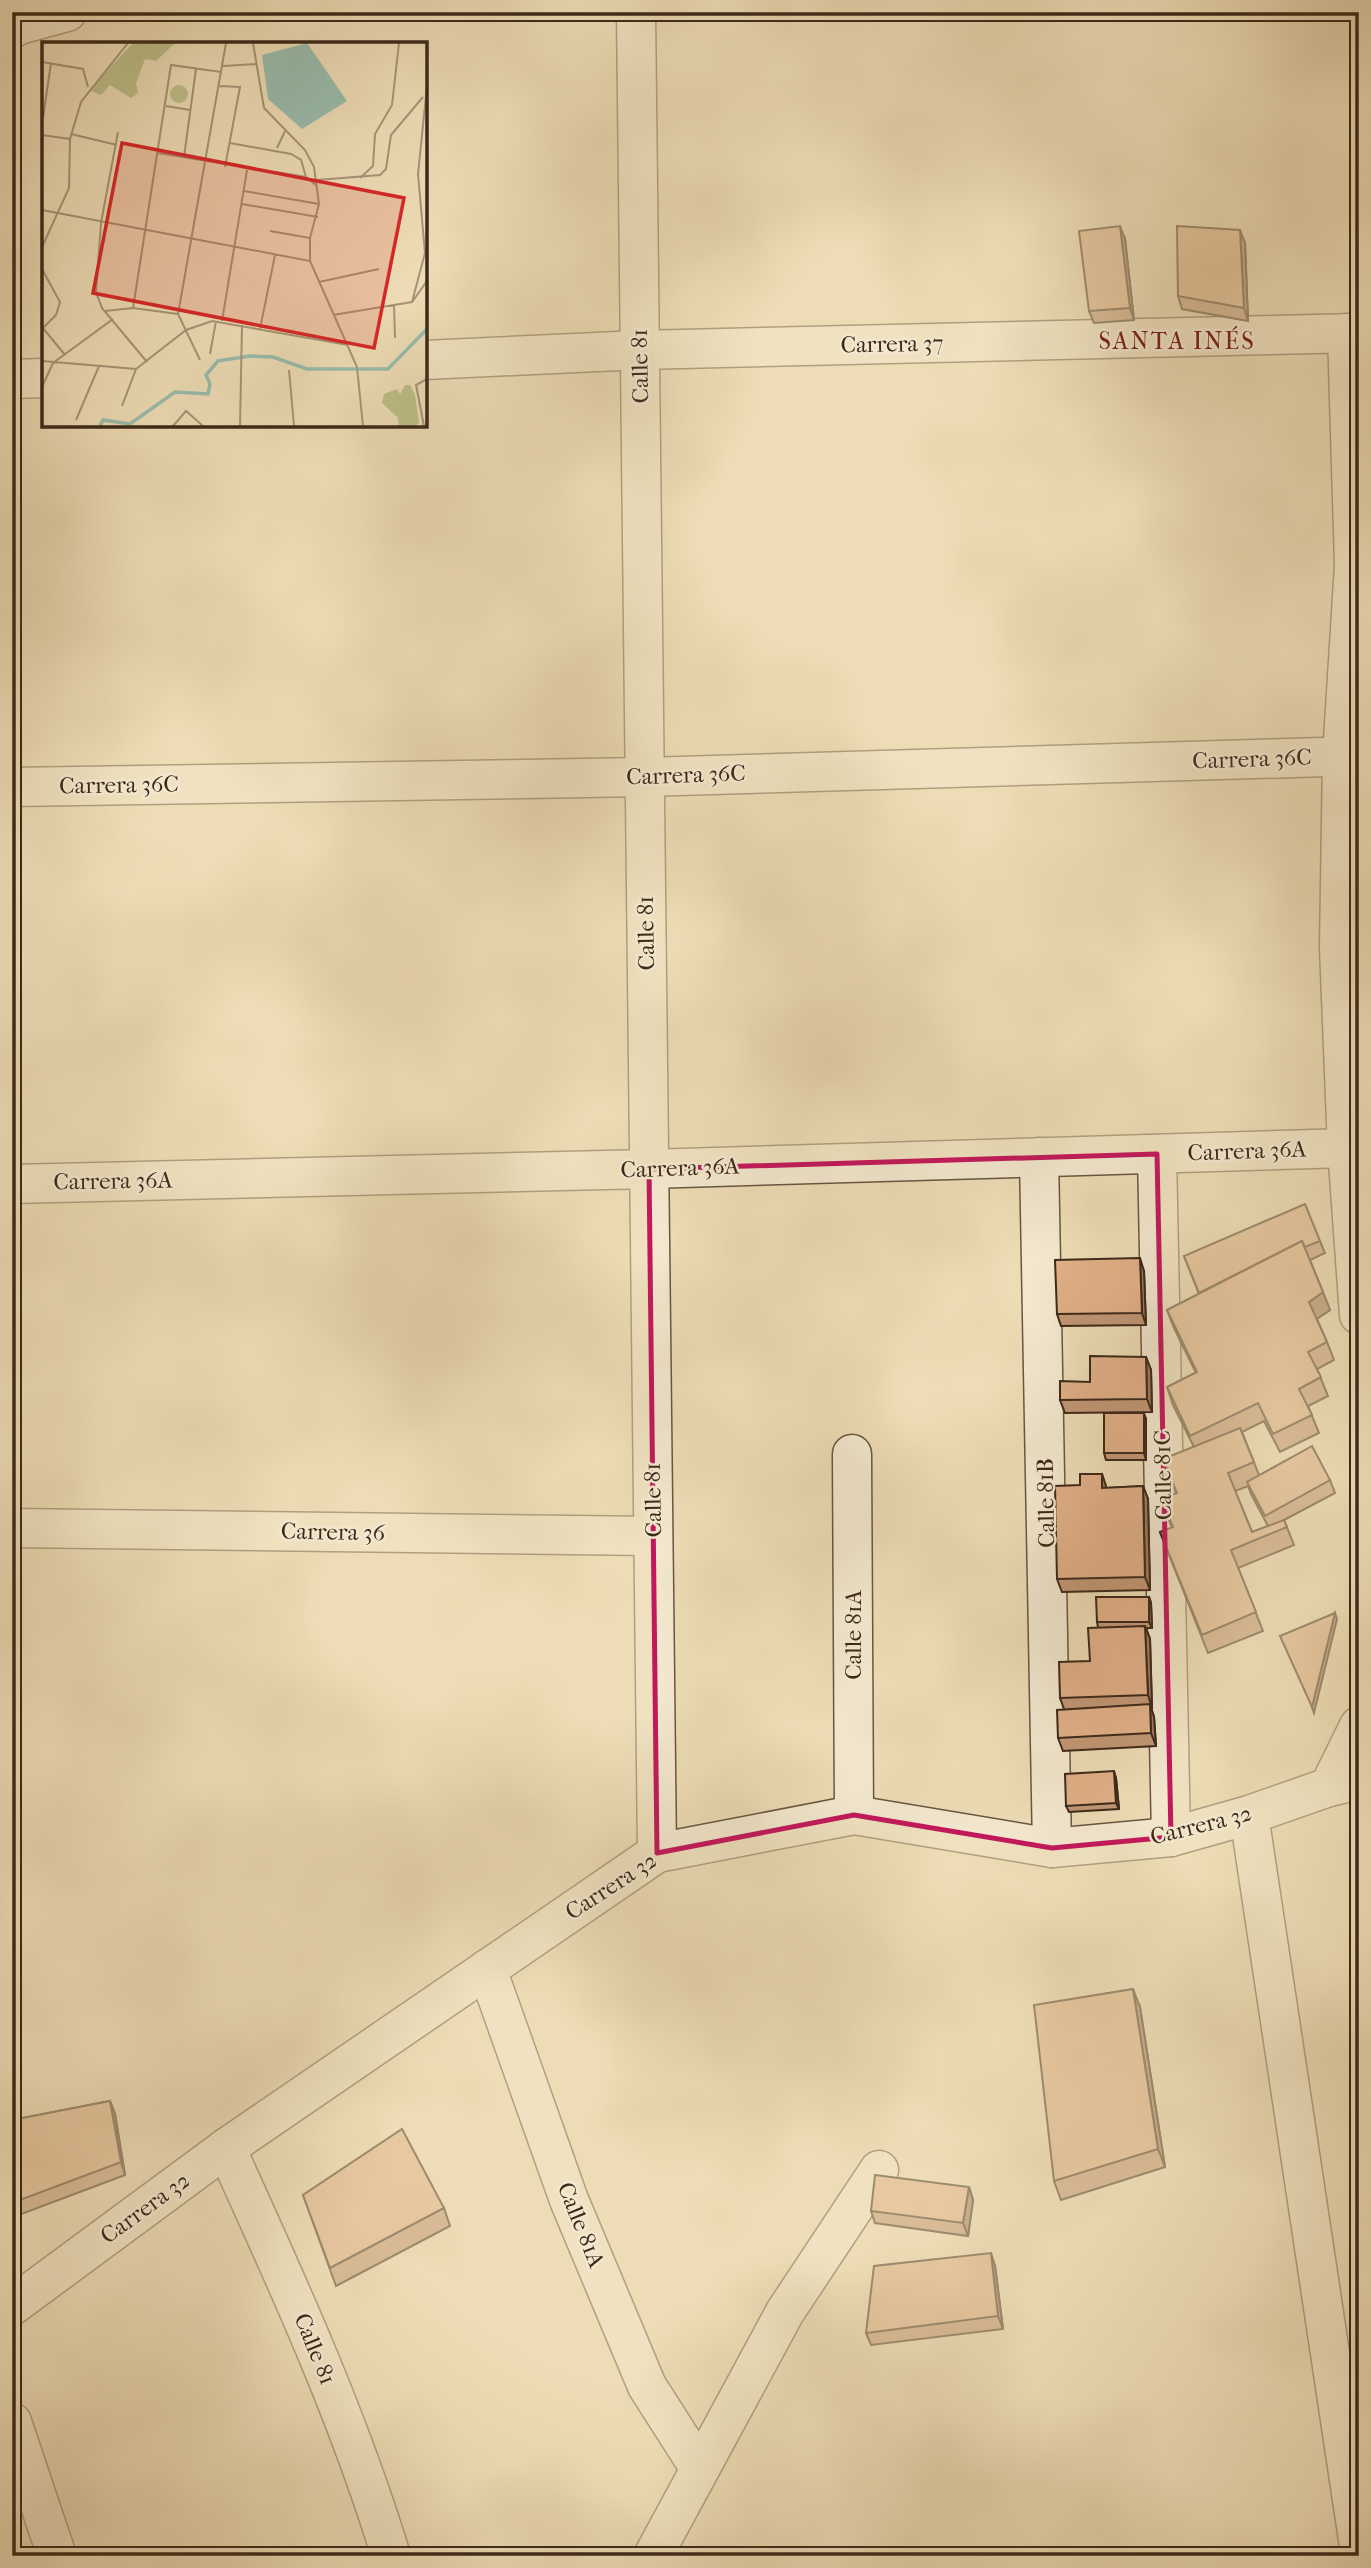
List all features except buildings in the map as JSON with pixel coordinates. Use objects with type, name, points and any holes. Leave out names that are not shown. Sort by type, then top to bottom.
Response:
[{"type":"street","points":[[12,29],[67,12]]},
{"type":"street","name":"Calle 81","points":[[636,12],[657,1853]]},
{"type":"street","points":[[1353,333],[1356,565],[1350,756],[1347,1148],[1359,1315]]},
{"type":"street","name":"Carrera 37","points":[[427,360],[640,350],[1353,333]]},
{"type":"street","points":[[12,379],[42,377]]},
{"type":"street","name":"Carrera 36C","points":[[12,787],[645,777],[1350,756]]},
{"type":"street","name":"Carrera 36A","points":[[12,1184],[649,1169],[1347,1148]]},
{"type":"street","name":"Calle 81C","points":[[1157,1154],[1171,1837]]},
{"type":"street","name":"Calle 81B","points":[[1039,1157],[1052,1848]]},
{"type":"street","name":"Calle 81A","points":[[852,1454],[854,1815]]},
{"type":"street","name":"Carrera 36","points":[[12,1528],[653,1536]]},
{"type":"street","points":[[1344,1784],[1359,1726]]},
{"type":"street","name":"Carrera 32","points":[[12,2306],[226,2148],[657,1853],[854,1815],[1052,1848],[1171,1837],[1344,1784]]},
{"type":"street","points":[[1249,1815],[1359,2546]]},
{"type":"street","name":"Calle 81A","points":[[487,1969],[569,2200],[647,2386],[699,2469]]},
{"type":"street","name":"Calle 81","points":[[226,2148],[301,2315],[368,2479],[391,2556]]},
{"type":"street","points":[[653,2556],[785,2312],[879,2170]]},
{"type":"street","points":[[12,2422],[57,2556]]},
{"type":"highlighted area","points":[[1157,1154],[1171,1837],[1052,1848],[854,1815],[657,1853],[649,1169]]},
{"type":"district","name":"SANTA INÉS","points":[[1177,341]]}]
